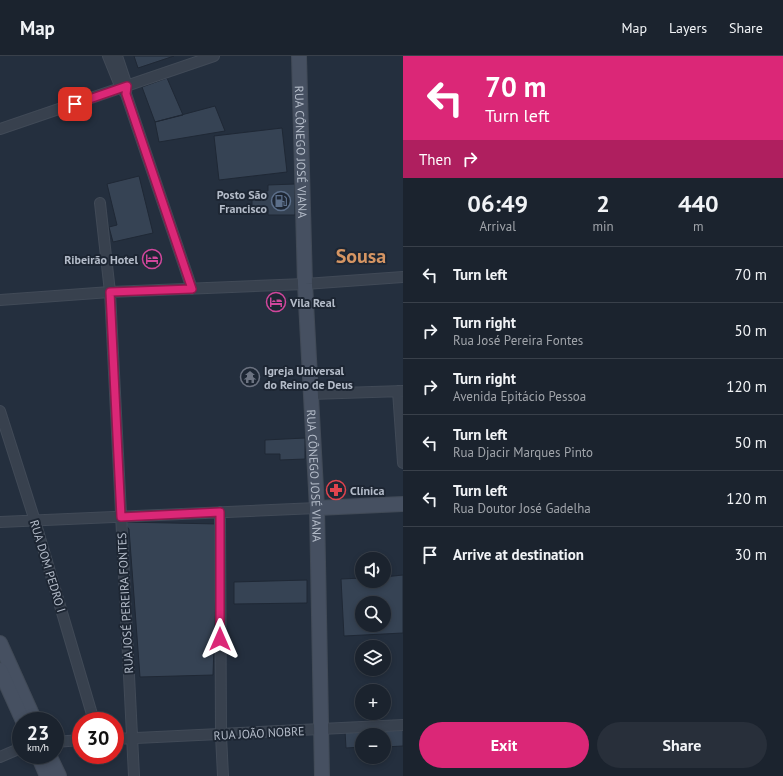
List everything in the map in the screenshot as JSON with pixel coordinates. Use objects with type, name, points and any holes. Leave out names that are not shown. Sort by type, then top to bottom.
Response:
[{"type":"main road","name":"RUA CÔNEGO JOSÉ VIANA","points":[[299,56],[304,284],[317,508],[322,776]]},
{"type":"main road","points":[[317,508],[403,504]]},
{"type":"main road","points":[[0,643],[30,712]]},
{"type":"main road","points":[[0,670],[19,712]]},
{"type":"main road","points":[[42,764],[47,776]]},
{"type":"main road","points":[[53,764],[58,776]]},
{"type":"street","points":[[108,56],[125,89]]},
{"type":"street","points":[[117,56],[125,89],[192,289]]},
{"type":"street","points":[[0,129],[125,89],[214,56]]},
{"type":"street","name":"RUA JOSÉ PEREIRA FONTES","points":[[100,203],[110,292],[134,776]]},
{"type":"street","points":[[0,300],[110,292],[304,284],[403,277]]},
{"type":"street","points":[[311,394],[401,391],[403,462]]},
{"type":"street","name":"RUA DOM PEDRO I","points":[[0,411],[91,712]]},
{"type":"street","points":[[0,522],[317,508]]},
{"type":"street","points":[[220,512],[221,735],[223,776]]},
{"type":"street","name":"RUA JOÃO NOBRE","points":[[124,739],[403,725]]},
{"type":"street","points":[[0,757],[12,752]]},
{"type":"building","points":[[134,56],[174,56],[138,68]]},
{"type":"building","points":[[167,78],[183,115],[155,122],[142,87]]},
{"type":"building","points":[[215,106],[225,131],[159,142],[155,122]]},
{"type":"building","points":[[282,128],[287,172],[219,180],[214,136]]},
{"type":"building","points":[[139,176],[153,233],[113,242],[109,227],[117,225],[107,184]]},
{"type":"building","points":[[295,184],[295,215],[268,215],[268,210],[252,211],[252,191],[268,191],[268,185]]},
{"type":"building","points":[[305,438],[305,459],[280,460],[280,454],[265,454],[265,440]]},
{"type":"building","points":[[123,522],[218,524],[213,675],[140,677],[129,529]]},
{"type":"building","points":[[403,575],[403,633],[344,636],[341,579],[355,578],[355,588],[391,588],[391,576]]},
{"type":"building","points":[[307,580],[307,603],[234,604],[234,582]]},
{"type":"building","points":[[391,729],[403,729],[403,746],[391,747]]},
{"type":"building","points":[[345,731],[355,731],[355,747],[346,748]]},
{"type":"place","name":"Posto São Francisco","points":[[281,201]]},
{"type":"place","name":"Ribeirão Hotel","points":[[152,259]]},
{"type":"place","name":"Vila Real","points":[[276,302]]},
{"type":"place","name":"Igreja Universal do Reino de Deus","points":[[250,377]]},
{"type":"place","name":"Clínica","points":[[336,490]]},
{"type":"district","name":"Sousa","points":[[361,256]]},
{"type":"route","points":[[75,104],[127,86],[126,94],[192,289],[110,292],[121,517],[220,512],[220,639]]}]
